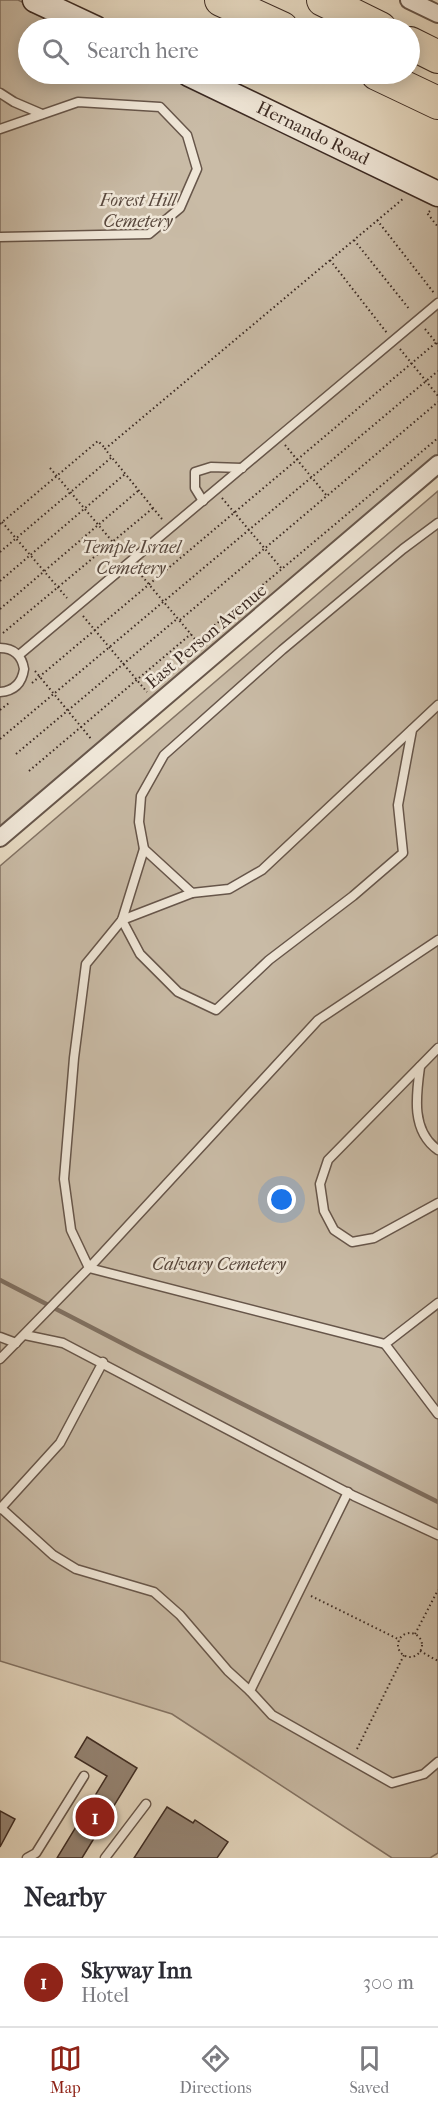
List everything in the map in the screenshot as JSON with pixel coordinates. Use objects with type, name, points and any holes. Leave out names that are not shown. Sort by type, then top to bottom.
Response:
[{"type":"highway","points":[[221,0],[260,18]]},
{"type":"highway","points":[[322,0],[359,18]]},
{"type":"highway","points":[[420,48],[438,57]]},
{"type":"highway","points":[[398,84],[438,103]]},
{"type":"street","points":[[35,0],[74,18]]},
{"type":"street","points":[[409,0],[438,14]]},
{"type":"street","name":"Hernando Road","points":[[209,84],[430,196]]},
{"type":"street","name":"East Person Avenue","points":[[0,838],[438,464]]},
{"type":"lane","points":[[0,93],[42,114]]},
{"type":"lane","points":[[0,129],[78,102],[160,107],[187,135],[197,169],[180,208],[149,234],[0,237]]},
{"type":"lane","points":[[20,655],[438,303]]},
{"type":"lane","points":[[203,501],[195,488],[195,472],[211,467],[242,468]]},
{"type":"lane","points":[[89,1269],[71,1230],[64,1179],[74,1058],[86,964],[122,920],[144,849],[139,822],[141,796],[164,755],[282,650],[438,522]]},
{"type":"lane","points":[[0,648],[20,655],[24,669],[23,677],[13,689],[0,692]]},
{"type":"lane","points":[[122,920],[192,893],[229,889],[262,870],[438,705]]},
{"type":"lane","points":[[122,920],[140,954],[178,992],[216,1010],[268,960],[353,896],[403,853],[398,805],[412,729]]},
{"type":"lane","points":[[144,849],[192,893]]},
{"type":"lane","points":[[0,1359],[89,1269],[318,1020],[438,940]]},
{"type":"lane","points":[[438,1048],[328,1160],[320,1184],[324,1211],[334,1230],[352,1242],[374,1238],[438,1203]]},
{"type":"lane","points":[[420,1067],[416,1098],[418,1121],[429,1144],[438,1150]]},
{"type":"lane","points":[[89,1269],[385,1344],[438,1414]]},
{"type":"lane","points":[[385,1344],[438,1303]]},
{"type":"lane","points":[[25,1335],[63,1342],[348,1492],[438,1535]]},
{"type":"lane","points":[[0,1337],[16,1343]]},
{"type":"lane","points":[[103,1362],[60,1443],[1,1509],[53,1555],[76,1569],[154,1593],[180,1615],[228,1671],[272,1715],[392,1783],[424,1774],[438,1762]]},
{"type":"lane","points":[[250,1691],[348,1492]]},
{"type":"lane","points":[[27,1858],[36,1853],[84,1776]]},
{"type":"lane","points":[[105,1858],[146,1804]]},
{"type":"path","points":[[105,449],[377,220],[430,196]]},
{"type":"path","points":[[430,196],[427,213],[438,227]]},
{"type":"path","points":[[377,220],[438,298]]},
{"type":"path","points":[[32,684],[437,343],[354,240]]},
{"type":"path","points":[[330,260],[438,396]]},
{"type":"path","points":[[0,739],[438,371]]},
{"type":"path","points":[[16,754],[265,549],[438,402]]},
{"type":"path","points":[[278,437],[327,496]]},
{"type":"path","points":[[196,640],[438,438]]},
{"type":"path","points":[[151,696],[1,523],[98,441],[170,528]]},
{"type":"path","points":[[0,552],[112,457]]},
{"type":"path","points":[[50,468],[205,651]]},
{"type":"path","points":[[0,581],[125,474]]},
{"type":"path","points":[[0,609],[139,490]]},
{"type":"path","points":[[215,490],[282,569]]},
{"type":"path","points":[[3,633],[153,508]]},
{"type":"path","points":[[29,771],[191,634]]},
{"type":"path","points":[[20,655],[95,743]]},
{"type":"path","points":[[0,710],[16,697]]},
{"type":"path","points":[[415,1635],[438,1590]]},
{"type":"path","points":[[299,1591],[400,1640]]},
{"type":"path","points":[[409,1633],[415,1635],[421,1642],[420,1651],[414,1656],[404,1655],[398,1646],[400,1640],[409,1633]]},
{"type":"path","points":[[420,1651],[438,1661]]},
{"type":"path","points":[[352,1760],[404,1655]]},
{"type":"green space","points":[[0,0],[18,0],[56,18],[18,18],[18,84],[191,84],[438,204],[438,464],[0,830]]},
{"type":"green space","name":"Calvary Cemetery","points":[[438,491],[438,1853],[430,1858],[392,1858],[172,1714],[0,1661],[0,866]]},
{"type":"building","points":[[87,1737],[137,1768],[82,1858],[57,1858],[107,1776],[75,1757]]},
{"type":"building","points":[[167,1807],[193,1823],[195,1820],[228,1842],[217,1858],[134,1858]]},
{"type":"building","points":[[0,1811],[15,1819],[0,1847]]},
{"type":"waterway","points":[[0,1280],[438,1502]]},
{"type":"place","name":"Skyway Inn","points":[[95,1817]]},
{"type":"park label","name":"Forest Hill Cemetery","points":[[138,210]]},
{"type":"park label","name":"Temple Israel Cemetery","points":[[131,557]]}]
